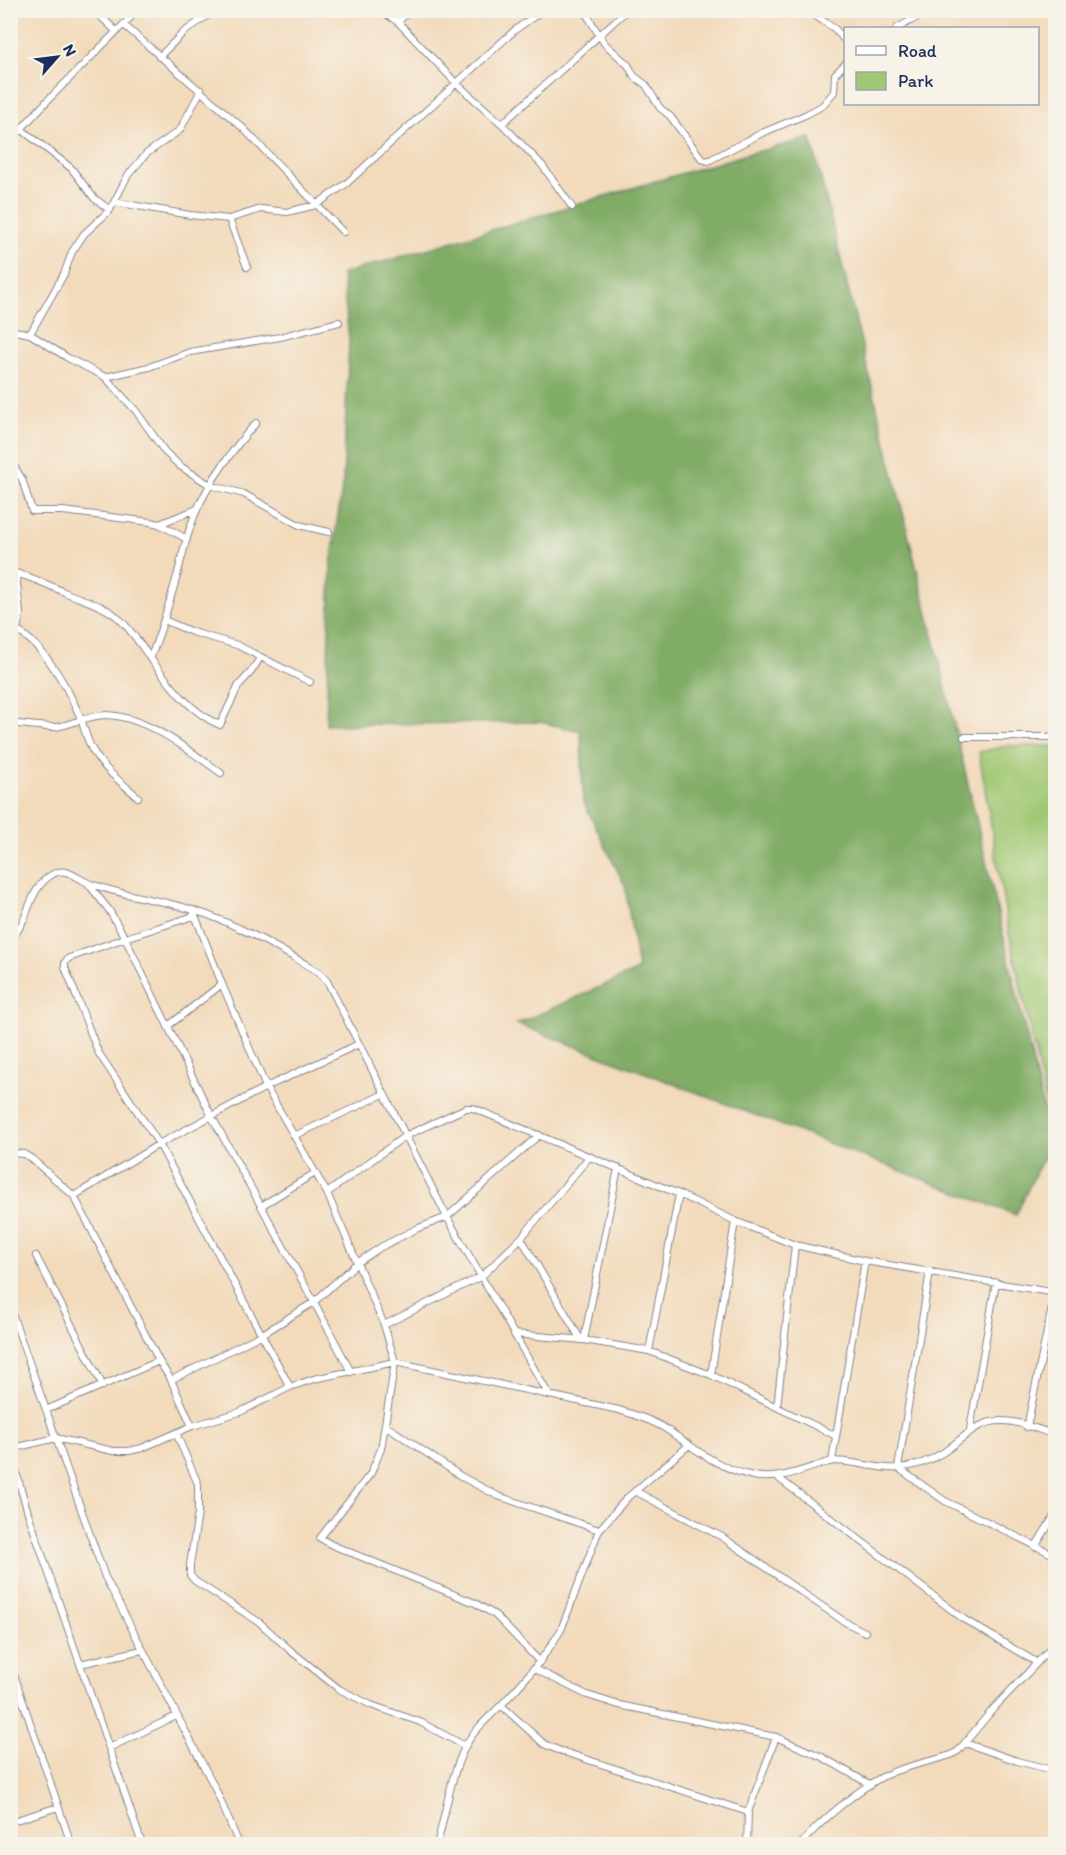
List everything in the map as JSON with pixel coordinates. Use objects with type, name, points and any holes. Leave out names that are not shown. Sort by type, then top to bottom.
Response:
[{"type":"street","points":[[94,10],[117,32]]},
{"type":"street","points":[[10,141],[138,10]]},
{"type":"street","points":[[159,57],[183,33],[215,10]]},
{"type":"street","points":[[380,10],[398,22],[457,84],[502,124],[542,165],[572,207]]},
{"type":"street","points":[[398,22],[410,10]]},
{"type":"street","points":[[114,202],[229,219],[261,209],[287,212],[316,205],[347,183],[515,30],[543,10]]},
{"type":"street","points":[[584,10],[604,43],[628,65],[634,76],[646,86],[660,108],[670,116],[702,159],[708,161],[822,106],[834,92],[835,74],[844,65]]},
{"type":"street","points":[[502,124],[627,10]]},
{"type":"street","points":[[807,10],[835,29],[844,40]]},
{"type":"street","points":[[899,27],[931,10]]},
{"type":"street","points":[[124,25],[243,128],[343,232]]},
{"type":"street","points":[[30,334],[68,267],[72,252],[84,234],[110,210],[128,175],[141,159],[180,130],[201,90]]},
{"type":"street","points":[[21,129],[71,168],[94,198],[110,210]]},
{"type":"street","points":[[229,219],[247,267]]},
{"type":"street","points":[[105,377],[149,367],[190,352],[280,337],[339,322]]},
{"type":"street","points":[[10,330],[30,334],[68,358],[105,377],[136,411],[171,458],[210,485],[238,492],[299,525],[329,532]]},
{"type":"street","points":[[150,659],[197,509],[210,485],[243,437],[256,423]]},
{"type":"street","points":[[10,460],[22,479],[32,511],[63,511],[151,522],[187,539]]},
{"type":"street","points":[[159,524],[197,509]]},
{"type":"street","points":[[13,573],[84,600],[117,616],[190,706],[220,725],[239,685],[260,658]]},
{"type":"street","points":[[13,573],[20,614],[14,628],[35,646],[60,676],[81,720],[87,739],[101,763],[138,797]]},
{"type":"street","points":[[164,620],[192,632],[225,641],[310,682]]},
{"type":"street","points":[[18,724],[57,727],[106,715],[134,721],[184,747],[221,773]]},
{"type":"street","points":[[964,736],[1056,736]]},
{"type":"street","points":[[10,943],[37,889],[53,873],[61,871],[89,884],[194,913],[250,932],[319,972],[327,981],[447,1216],[549,1395]]},
{"type":"street","points":[[89,884],[109,910],[125,938],[212,1117],[351,1372]]},
{"type":"street","points":[[194,913],[69,958],[65,962],[65,967],[98,1052],[159,1144],[290,1387]]},
{"type":"street","points":[[194,913],[266,1087],[327,1193],[384,1325],[395,1362],[381,1449],[371,1473],[320,1538],[332,1545],[475,1603],[495,1615],[540,1662]]},
{"type":"street","points":[[168,1026],[222,984]]},
{"type":"street","points":[[74,1196],[159,1144],[266,1087],[359,1044]]},
{"type":"street","points":[[294,1136],[384,1094]]},
{"type":"street","points":[[327,1193],[405,1136],[469,1107],[680,1194],[735,1221],[795,1245],[865,1261],[1055,1293],[1028,1427]]},
{"type":"street","points":[[171,1380],[261,1335],[314,1302],[357,1263],[381,1247],[447,1216],[539,1135]]},
{"type":"street","points":[[10,1153],[24,1154],[32,1159],[74,1196],[171,1380],[192,1426]]},
{"type":"street","points":[[384,1325],[482,1276],[521,1238],[590,1156]]},
{"type":"street","points":[[583,1340],[618,1168]]},
{"type":"street","points":[[261,1206],[315,1173]]},
{"type":"street","points":[[650,1351],[680,1194]]},
{"type":"street","points":[[711,1375],[735,1221]]},
{"type":"street","points":[[521,1238],[583,1340]]},
{"type":"street","points":[[777,1407],[795,1245]]},
{"type":"street","points":[[36,1256],[103,1386]]},
{"type":"street","points":[[832,1461],[865,1261]]},
{"type":"street","points":[[898,1468],[930,1271]]},
{"type":"street","points":[[970,1430],[996,1282]]},
{"type":"street","points":[[10,1308],[105,1577],[215,1788],[238,1844]]},
{"type":"street","points":[[514,1334],[583,1340],[650,1351],[711,1375],[836,1436]]},
{"type":"street","points":[[46,1410],[159,1361]]},
{"type":"street","points":[[142,1845],[29,1516],[10,1451],[56,1438],[113,1450],[129,1451],[142,1448],[192,1426],[240,1412],[290,1387],[314,1379],[395,1362],[620,1410],[652,1421],[713,1462],[754,1476],[777,1477],[832,1461],[898,1468],[926,1461],[945,1450],[970,1430],[994,1421],[1004,1420],[1056,1435]]},
{"type":"street","points":[[385,1425],[462,1477],[498,1496],[599,1530]]},
{"type":"street","points":[[176,1433],[198,1484],[198,1513],[190,1565],[190,1575],[195,1581],[259,1622],[339,1689],[371,1706],[420,1722],[465,1746]]},
{"type":"street","points":[[437,1845],[454,1776],[465,1746],[535,1670],[561,1630],[604,1522],[635,1491],[688,1446]]},
{"type":"street","points":[[898,1468],[945,1501],[1056,1557]]},
{"type":"street","points":[[777,1477],[965,1620],[1036,1662]]},
{"type":"street","points":[[635,1491],[722,1537],[845,1622],[865,1632]]},
{"type":"street","points":[[1035,1547],[1056,1513]]},
{"type":"street","points":[[801,1845],[815,1828],[871,1785],[891,1773],[958,1751],[994,1708],[1056,1642]]},
{"type":"street","points":[[80,1664],[142,1650]]},
{"type":"street","points":[[11,1664],[71,1845]]},
{"type":"street","points":[[535,1670],[587,1695],[619,1705],[776,1737],[822,1757],[871,1785]]},
{"type":"street","points":[[501,1706],[544,1744],[748,1812]]},
{"type":"street","points":[[109,1748],[176,1716]]},
{"type":"street","points":[[747,1845],[748,1812],[776,1737]]},
{"type":"street","points":[[965,1743],[1017,1761],[1056,1771]]},
{"type":"street","points":[[10,1822],[58,1807]]},
{"type":"green space","points":[[811,138],[941,668],[1052,1145],[1037,1170],[1016,1215],[517,1024],[638,970],[625,886],[583,801],[581,731],[539,722],[326,725],[331,565],[343,481],[349,339],[342,274],[744,155]]},
{"type":"green space","points":[[1006,746],[1055,746],[1055,1117],[1049,1116],[1008,928],[979,752]]}]
